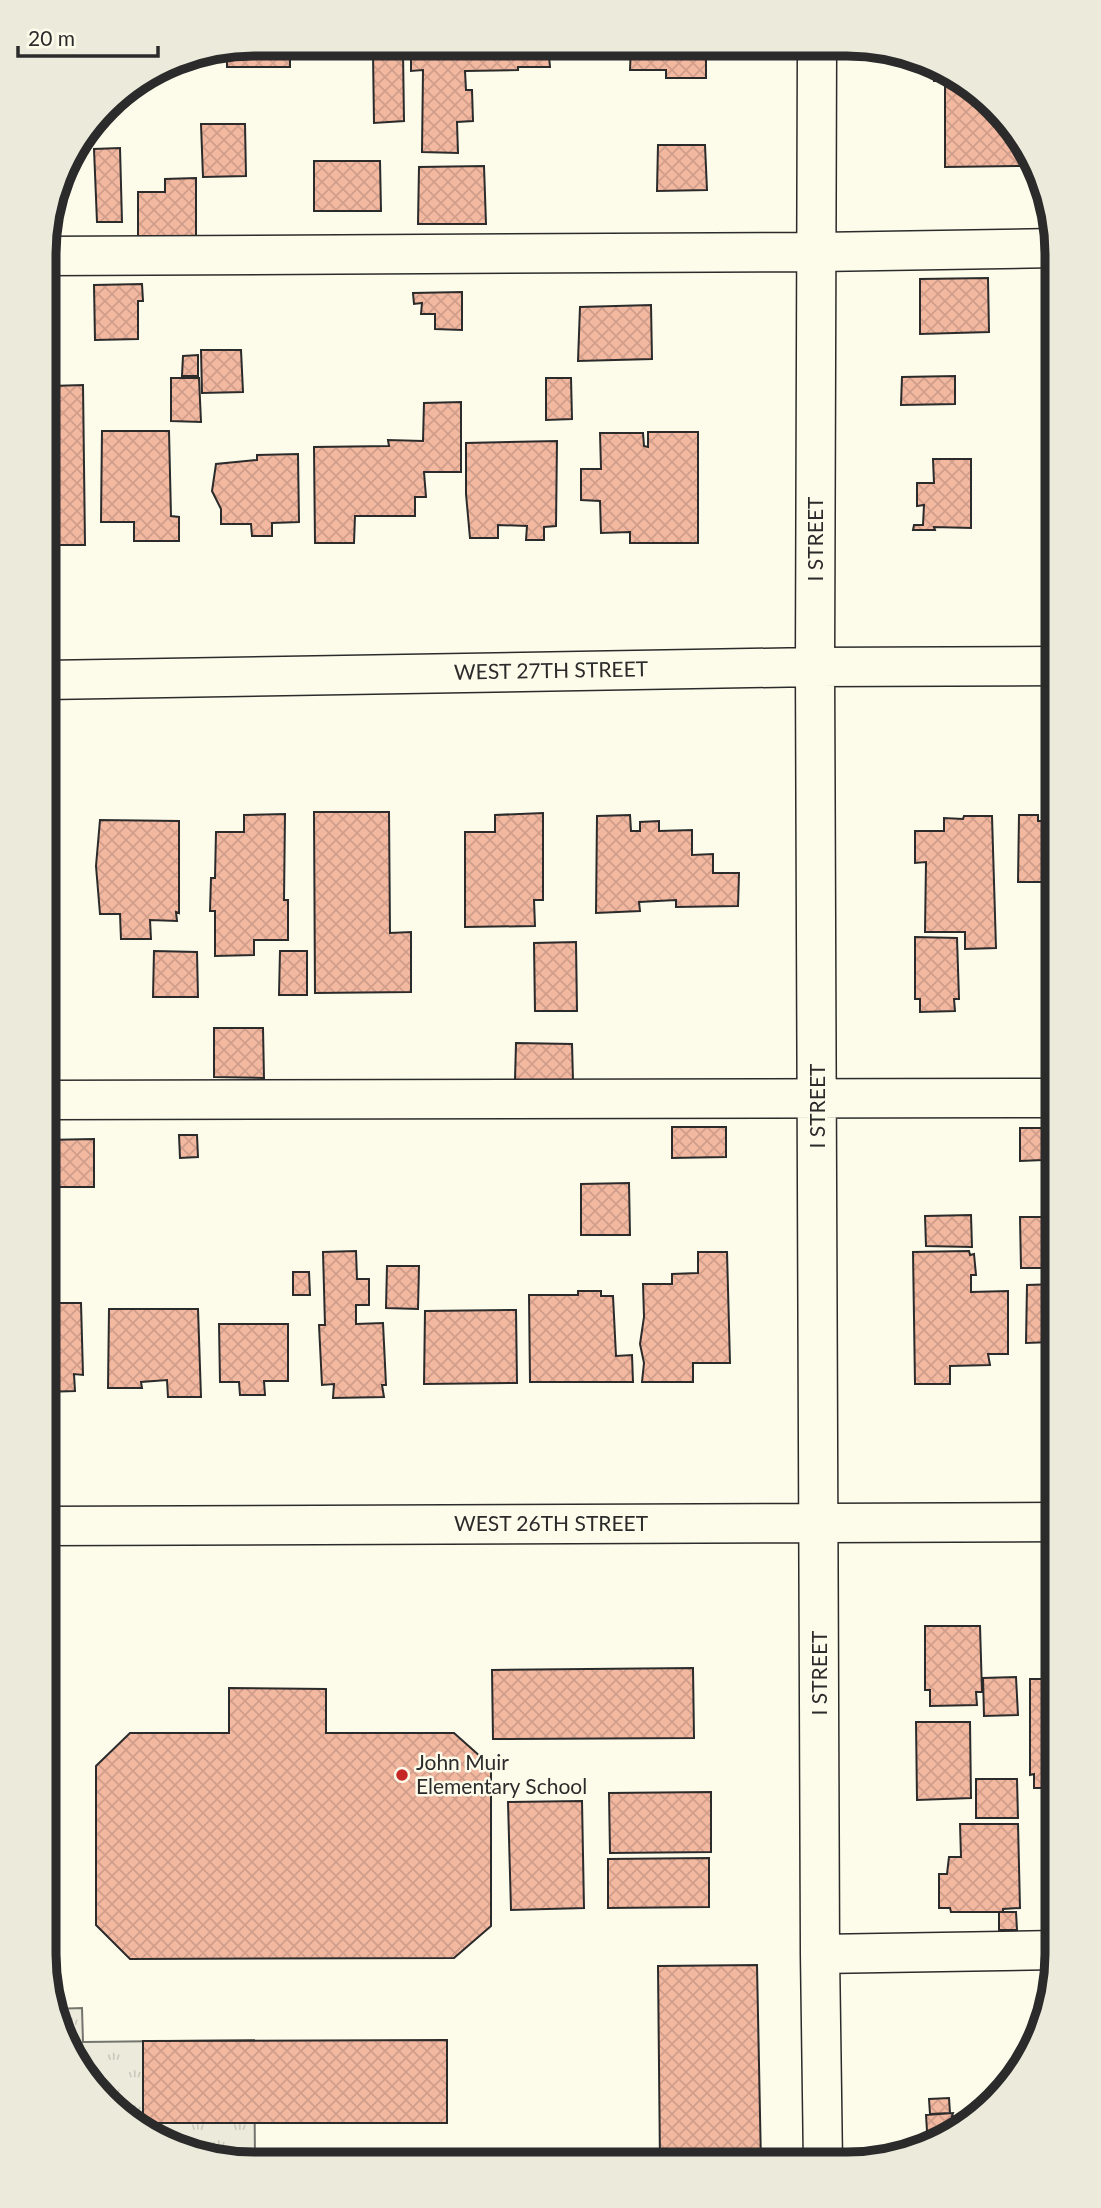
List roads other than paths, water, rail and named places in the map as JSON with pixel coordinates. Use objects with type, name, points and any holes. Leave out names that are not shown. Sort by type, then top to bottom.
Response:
[{"type":"street","name":"I STREET","points":[[817,56],[815,667],[823,2152]]},
{"type":"street","points":[[56,256],[1045,248]]},
{"type":"street","name":"WEST 27TH STREET","points":[[56,680],[815,667],[1045,666]]},
{"type":"street","points":[[56,1100],[1045,1098]]},
{"type":"street","name":"WEST 26TH STREET","points":[[56,1527],[1045,1522]]},
{"type":"street","points":[[820,1954],[1045,1950]]},
{"type":"place","name":"John Muir Elementary School","points":[[402,1775]]}]
